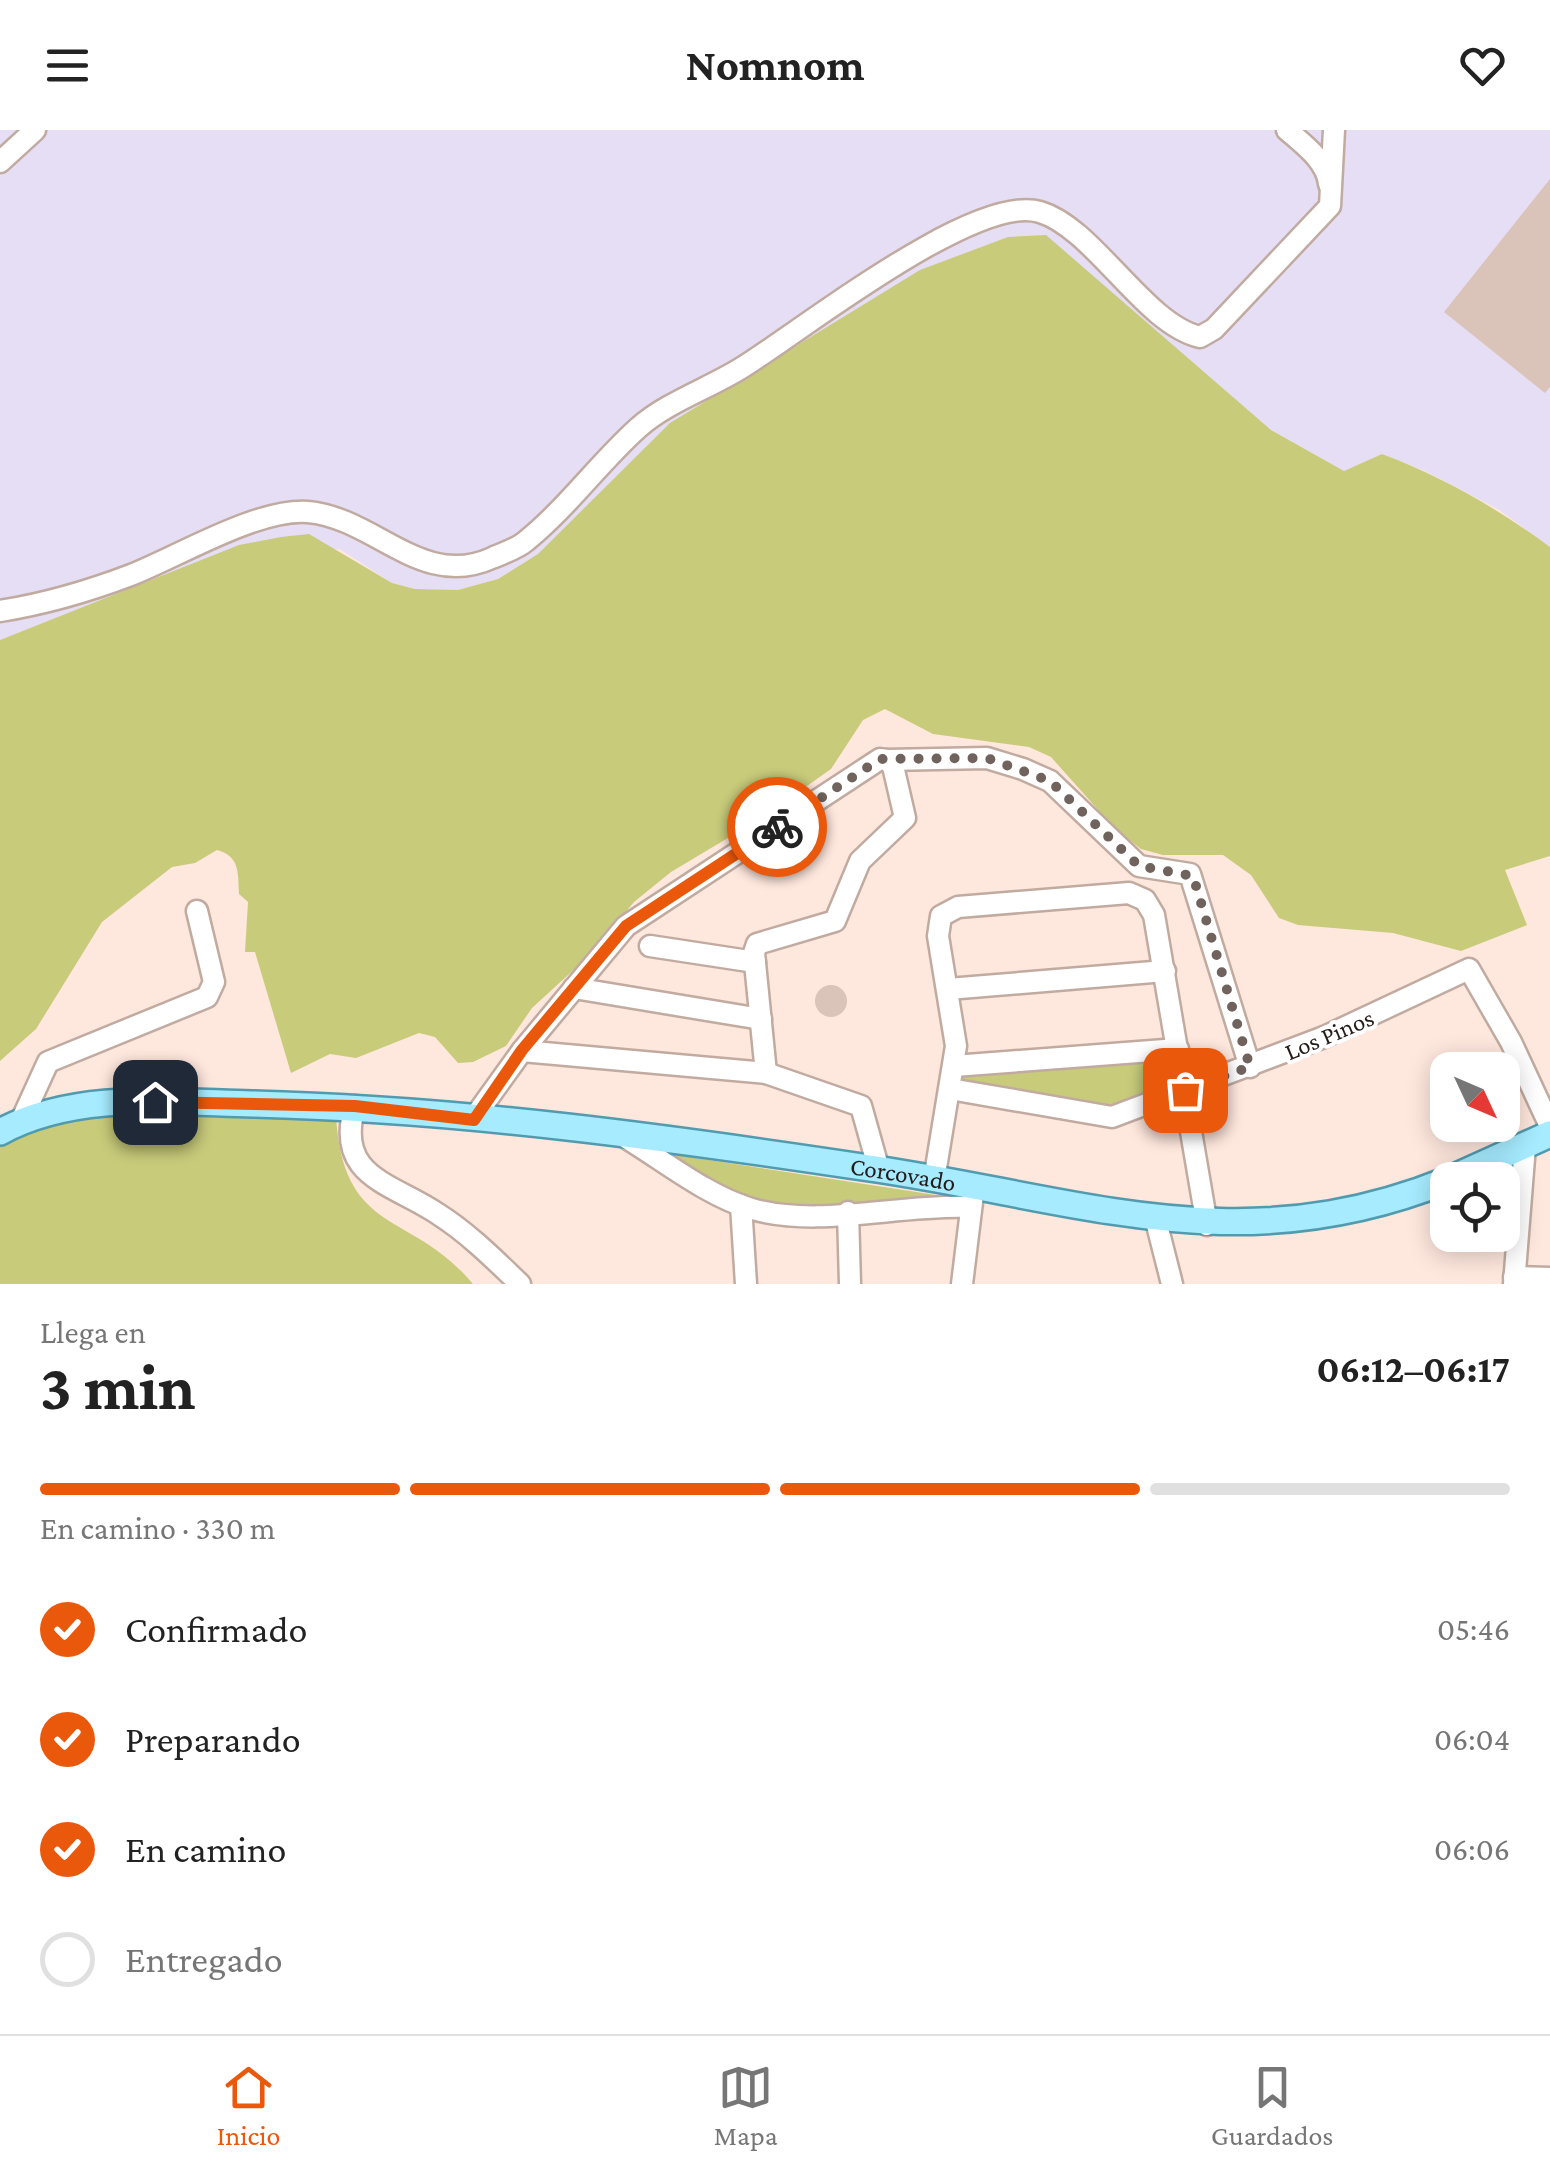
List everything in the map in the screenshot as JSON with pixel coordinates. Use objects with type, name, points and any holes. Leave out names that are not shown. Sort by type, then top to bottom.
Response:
[{"type":"main road","name":"Corcovado","points":[[10,1126],[123,1102],[355,1106],[879,1170],[934,1180],[972,1197],[1207,1224],[1302,1219],[1404,1197],[1430,1187]]},
{"type":"main road","name":"Corcovado","points":[[1489,1162],[1550,1134]]},
{"type":"street","points":[[0,162],[35,130]]},
{"type":"street","points":[[1287,130],[1311,151],[1329,176],[1330,206]]},
{"type":"street","points":[[0,611],[34,606],[128,576],[264,520],[295,512],[337,520],[435,566],[475,566],[524,544],[641,425],[743,367],[893,265],[997,214],[1040,211],[1083,241],[1159,312],[1200,336],[1214,328],[1330,206],[1334,130]]},
{"type":"street","points":[[474,1120],[522,1050],[626,926],[880,759],[987,758],[1023,769],[1050,781],[1139,866],[1187,873],[1194,880],[1250,1067]]},
{"type":"street","points":[[766,1073],[755,962],[759,941],[835,921],[860,861],[903,823],[893,766],[887,760]]},
{"type":"street","points":[[934,1180],[956,1038],[938,930],[948,910],[1129,893],[1148,903],[1165,971],[1207,1224]]},
{"type":"street","points":[[10,1126],[48,1062],[206,997],[214,982],[197,910]]},
{"type":"street","points":[[650,946],[755,962]]},
{"type":"street","name":"Los Pinos","points":[[950,1090],[1112,1117],[1250,1067],[1469,969],[1512,1042],[1550,1126]]},
{"type":"street","points":[[948,990],[1165,971]]},
{"type":"street","points":[[574,988],[761,1020]]},
{"type":"street","points":[[954,1066],[1178,1049]]},
{"type":"street","points":[[522,1050],[766,1073],[861,1106],[879,1170]]},
{"type":"street","points":[[355,1106],[348,1132],[353,1154],[366,1171],[389,1189],[437,1213],[520,1284]]},
{"type":"street","points":[[623,1136],[740,1205],[786,1214],[848,1212],[972,1197],[962,1284]]},
{"type":"street","points":[[1525,1146],[1514,1281],[1550,1278]]},
{"type":"street","points":[[740,1205],[746,1284]]},
{"type":"street","points":[[848,1212],[850,1284]]},
{"type":"street","points":[[1155,1218],[1172,1284]]},
{"type":"shaded area","points":[[0,130],[1550,130],[1550,547],[1498,509],[1423,470],[1382,454],[1344,471],[1271,430],[1046,236],[867,303],[774,361],[538,554],[498,579],[458,590],[415,589],[392,583],[340,549],[202,561],[0,640]]},
{"type":"green space","points":[[1046,235],[1271,430],[1344,471],[1382,454],[1405,463],[1469,494],[1550,547],[1550,856],[1505,870],[1527,925],[1461,951],[1393,933],[1298,925],[1279,918],[1251,875],[1223,855],[1163,855],[1141,849],[1116,830],[1051,757],[1029,747],[933,734],[885,709],[863,720],[831,769],[763,817],[671,872],[634,902],[591,954],[532,1008],[506,1046],[473,1062],[458,1063],[435,1037],[419,1033],[356,1058],[330,1054],[291,1073],[255,952],[245,952],[248,902],[239,894],[234,861],[217,850],[195,863],[172,867],[102,922],[36,1029],[0,1061],[0,640],[239,545],[281,537],[309,534],[392,583],[415,589],[458,590],[498,579],[538,554],[670,423],[920,270],[1008,237]]},
{"type":"green space","points":[[1160,1057],[1164,1086],[1147,1101],[1124,1108],[1067,1109],[958,1088],[963,1072]]},
{"type":"green space","points":[[175,1109],[336,1116],[341,1155],[352,1183],[366,1203],[450,1260],[473,1284],[0,1284],[0,1133],[51,1120]]},
{"type":"green space","points":[[663,1153],[949,1197],[801,1209],[743,1201]]},
{"type":"building","points":[[1550,179],[1550,387],[1545,393],[1444,312]]},
{"type":"building","points":[[831,985],[842,990],[847,1001],[842,1012],[831,1017],[820,1012],[815,1001],[820,990]]},
{"type":"way so far","points":[[777,827],[880,759],[987,758],[1050,781],[1139,866],[1193,876],[1250,1067],[1185,1090]]},
{"type":"route","points":[[155,1102],[355,1106],[474,1120],[522,1050],[626,926],[777,827]]}]
